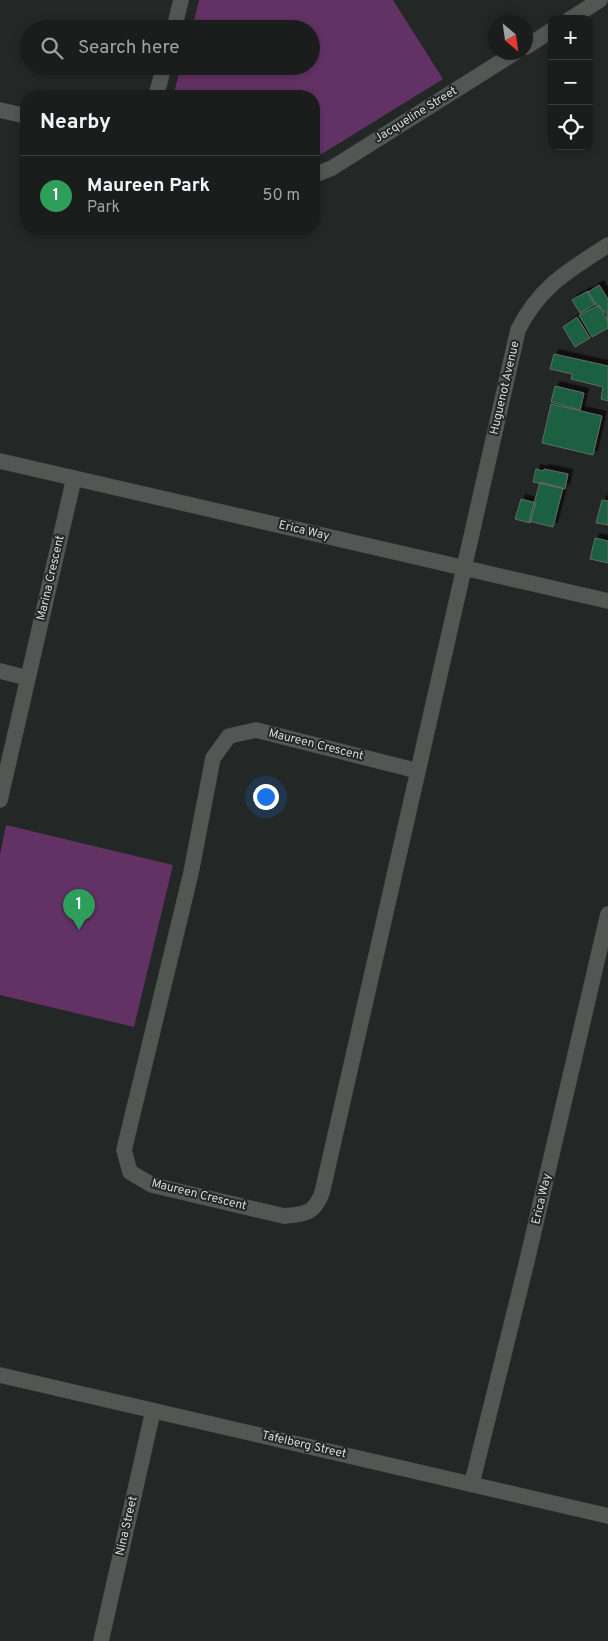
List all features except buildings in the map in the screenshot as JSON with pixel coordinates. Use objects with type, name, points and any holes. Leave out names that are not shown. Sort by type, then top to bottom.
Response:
[{"type":"street","points":[[176,20],[181,0]]},
{"type":"street","points":[[576,15],[600,0]]},
{"type":"street","points":[[533,42],[548,33]]},
{"type":"street","name":"Jacqueline Street","points":[[320,172],[332,168],[503,60]]},
{"type":"street","points":[[158,90],[162,75]]},
{"type":"street","points":[[0,110],[20,115]]},
{"type":"street","name":"Huguenot Avenue","points":[[464,568],[518,330],[534,303],[555,280],[608,245]]},
{"type":"street","name":"Erica Way","points":[[0,460],[608,601]]},
{"type":"street","name":"Marina Crescent","points":[[0,800],[74,478]]},
{"type":"street","name":"Maureen Crescent","points":[[418,771],[256,730],[229,736],[213,758],[191,873],[124,1150],[130,1172],[152,1185],[284,1216],[305,1214],[317,1206],[324,1184],[418,771],[464,568]]},
{"type":"street","points":[[0,671],[28,678]]},
{"type":"street","name":"Erica Way","points":[[472,1483],[608,914]]},
{"type":"street","name":"Tafelberg Street","points":[[0,1375],[608,1516]]},
{"type":"street","name":"Nina Street","points":[[101,1641],[153,1411]]},
{"type":"shaded area","points":[[199,0],[393,0],[443,79],[320,154],[320,90],[175,90],[179,75],[320,75],[320,20],[194,20]]},
{"type":"shaded area","points":[[6,825],[173,865],[134,1027],[0,995],[0,855]]},
{"type":"place","name":"Maureen Park","points":[[79,930]]}]
